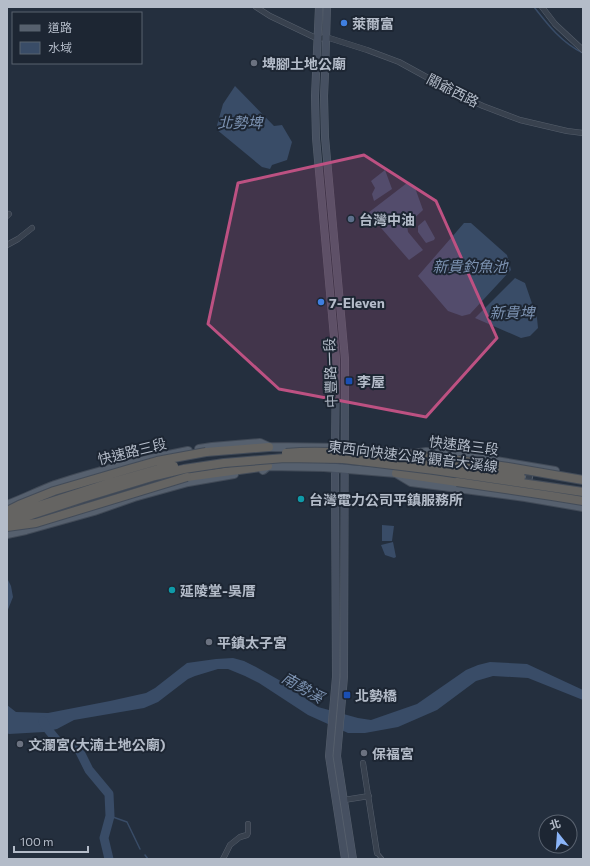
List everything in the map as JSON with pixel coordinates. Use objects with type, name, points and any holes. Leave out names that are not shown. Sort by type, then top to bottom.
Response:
[{"type":"highway","points":[[7,510],[54,491],[157,461],[206,452],[269,447]]},
{"type":"highway","name":"東西向快速公路 觀音大溪線","points":[[7,516],[158,469],[213,459],[290,452],[354,454],[391,458],[477,470],[583,488]]},
{"type":"highway","points":[[413,454],[508,467],[583,480]]},
{"type":"highway","name":"東西向快速公路 觀音大溪線","points":[[7,523],[155,476],[184,469],[224,463],[285,458],[343,459],[434,470],[583,492]]},
{"type":"highway","points":[[7,527],[36,523],[187,476],[268,466]]},
{"type":"highway","points":[[396,474],[583,501]]},
{"type":"main road","name":"中豐路一段","points":[[319,7],[315,96],[316,138],[336,359],[336,676],[333,707]]},
{"type":"main road","name":"中豐路一段","points":[[327,7],[324,96],[325,137],[345,356],[344,677],[341,708]]},
{"type":"main road","points":[[328,263],[336,261]]},
{"type":"main road","name":"快速路三段","points":[[7,506],[53,486],[82,481],[169,454],[212,447],[260,443],[269,447],[345,448],[413,454],[426,452],[454,454],[530,470],[583,477]]},
{"type":"main road","points":[[7,534],[94,511],[134,497],[188,482],[264,470],[268,466],[324,467],[396,474],[411,482],[525,497],[583,507]]},
{"type":"main road","points":[[345,859],[329,756],[335,733],[341,708],[333,707],[335,733],[337,756],[353,859]]},
{"type":"main road","points":[[336,802],[344,800]]},
{"type":"street","points":[[256,7],[270,16],[318,39],[326,37]]},
{"type":"street","points":[[542,7],[555,24],[583,50]]},
{"type":"street","name":"關爺西路","points":[[326,37],[399,62],[461,96],[520,120],[567,131],[583,133]]},
{"type":"street","points":[[7,246],[18,240],[32,228]]},
{"type":"street","points":[[7,531],[26,522],[191,471],[258,463],[268,466]]},
{"type":"street","points":[[525,497],[530,470]]},
{"type":"street","name":"快速路三段","points":[[530,470],[583,484]]},
{"type":"street","points":[[396,474],[416,473],[527,487],[583,497]]},
{"type":"street","points":[[82,481],[89,502],[94,511]]},
{"type":"street","name":"快速路三段","points":[[7,510],[27,505],[82,481]]},
{"type":"street","points":[[363,763],[377,853],[382,859]]},
{"type":"street","points":[[344,800],[368,796]]},
{"type":"street","points":[[223,859],[230,845],[240,837],[247,835],[248,824]]},
{"type":"highlighted area","points":[[364,155],[436,201],[497,338],[426,417],[279,389],[208,324],[238,183]]},
{"type":"water","name":"北勢埤","points":[[235,86],[274,126],[282,125],[292,142],[287,160],[272,165],[270,169],[262,167],[216,129],[223,104]]},
{"type":"water","points":[[385,170],[392,189],[374,201],[372,194],[375,188],[371,181]]},
{"type":"water","points":[[407,183],[414,185],[423,210],[407,225],[408,232],[423,250],[409,260],[368,213]]},
{"type":"water","points":[[425,220],[435,238],[434,240],[426,243],[418,232],[418,226]]},
{"type":"water","name":"新貴釣魚池","points":[[464,223],[471,223],[507,255],[511,270],[470,314],[462,316],[448,311],[418,276]]},
{"type":"water","name":"新貴埤","points":[[515,278],[525,283],[537,318],[538,328],[530,336],[521,338],[475,318]]},
{"type":"water","points":[[382,525],[394,526],[392,541],[382,541]]},
{"type":"water","points":[[393,542],[396,557],[394,558],[385,555],[381,545]]},
{"type":"water","points":[[7,578],[11,586],[13,597],[7,612]]},
{"type":"water","points":[[233,658],[244,661],[279,680],[318,707],[371,720],[417,704],[466,670],[490,662],[527,664],[583,690],[583,700],[528,678],[493,676],[476,681],[437,710],[398,727],[365,733],[348,733],[308,715],[259,683],[245,676],[228,669],[218,669],[188,679],[158,702],[144,708],[74,720],[57,729],[44,732],[7,733],[7,705],[16,712],[48,713],[110,701],[146,693],[155,688],[187,663]]},
{"type":"waterway","points":[[534,7],[562,39],[583,53]]},
{"type":"waterway","points":[[43,721],[59,743],[79,750],[89,770],[109,794],[110,816],[104,838],[109,859]]},
{"type":"waterway","points":[[110,816],[127,822],[140,849]]},
{"type":"waterway","points":[[145,855],[148,859]]},
{"type":"place","name":"萊爾富","points":[[344,23]]},
{"type":"place","name":"埤腳土地公廟","points":[[254,63]]},
{"type":"place","name":"台灣中油","points":[[351,219]]},
{"type":"place","name":"7-Eleven","points":[[321,302]]},
{"type":"place","name":"李屋","points":[[349,381]]},
{"type":"place","name":"台灣電力公司平鎮服務所","points":[[301,499]]},
{"type":"place","name":"延陵堂-吳厝","points":[[172,590]]},
{"type":"place","name":"平鎮太子宮","points":[[209,642]]},
{"type":"place","name":"北勢橋","points":[[347,695]]},
{"type":"place","name":"文瀾宮(大湳土地公廟)","points":[[20,744]]},
{"type":"place","name":"保福宮","points":[[364,753]]},
{"type":"water label","name":"南勢溪","points":[[303,687]]}]
